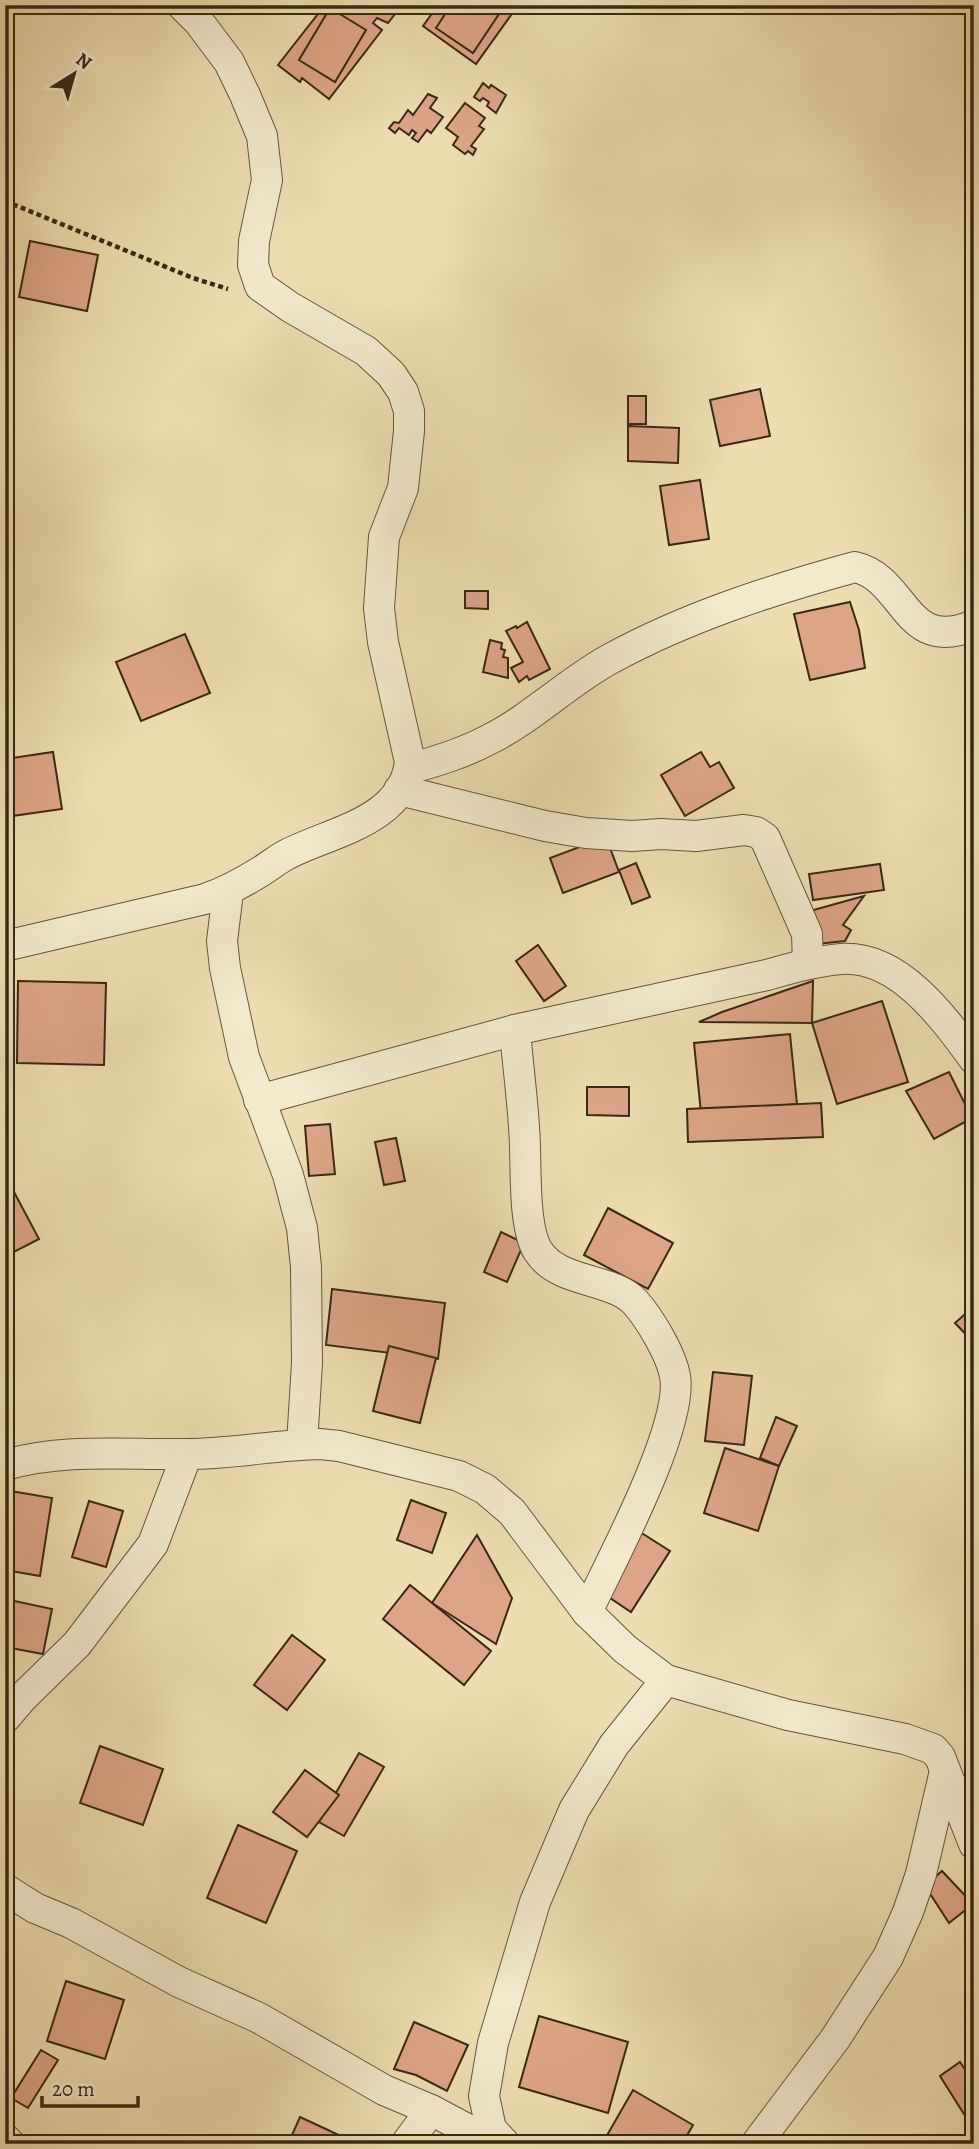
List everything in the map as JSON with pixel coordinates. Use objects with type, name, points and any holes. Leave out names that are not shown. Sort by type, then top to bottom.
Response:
[{"type":"street","points":[[5,946],[205,900],[228,892],[283,856],[375,816],[404,780],[410,762],[383,642],[379,608],[384,537],[403,488],[409,430],[409,411],[404,392],[391,374],[366,351],[290,307],[260,286],[253,265],[254,241],[267,180],[261,136],[246,95],[229,62],[200,22],[183,5]]},
{"type":"street","points":[[404,780],[492,738],[607,661],[692,619],[783,586],[855,567],[876,577],[921,624],[933,631],[944,634],[974,625]]},
{"type":"street","points":[[404,780],[545,827],[632,836],[716,835],[744,830],[756,832],[765,838],[807,934],[808,964]]},
{"type":"street","points":[[228,892],[222,941],[244,1057],[288,1175],[302,1228],[306,1267],[307,1363],[302,1444]]},
{"type":"street","points":[[259,1100],[514,1030],[844,958],[876,965],[892,972],[929,1002],[974,1059]]},
{"type":"street","points":[[514,1030],[526,1184],[536,1248],[553,1265],[580,1278],[619,1291],[634,1301],[667,1352],[675,1376],[676,1392],[662,1447],[587,1612]]},
{"type":"street","points":[[5,1465],[82,1452],[187,1454],[302,1444],[339,1446],[459,1476],[485,1489],[512,1512],[587,1612],[625,1649],[666,1680],[788,1715],[905,1738],[933,1749],[940,1757],[974,1844]]},
{"type":"street","points":[[5,1718],[77,1644],[153,1544],[187,1454]]},
{"type":"street","points":[[505,2144],[491,2129],[484,2096],[493,2043],[535,1902],[574,1810],[614,1745],[666,1680]]},
{"type":"street","points":[[756,2144],[835,2039],[888,1957],[921,1874],[945,1771]]},
{"type":"street","points":[[5,1889],[35,1908],[71,1923],[179,1982],[259,2018],[384,2090],[431,2110],[495,2144]]},
{"type":"street","points":[[406,2144],[431,2110]]},
{"type":"street","points":[[5,2140],[10,2144]]},
{"type":"path","points":[[5,201],[193,278],[229,289]]},
{"type":"building","points":[[325,5],[402,5],[388,23],[377,18],[373,23],[382,30],[329,99],[302,78],[300,82],[278,65]]},
{"type":"building","points":[[438,5],[507,5],[514,11],[476,64],[423,26]]},
{"type":"building","points":[[451,5],[505,5],[473,53],[436,28]]},
{"type":"building","points":[[330,8],[366,30],[335,82],[299,60]]},
{"type":"building","points":[[483,83],[506,95],[496,113],[487,106],[489,102],[474,97]]},
{"type":"building","points":[[428,94],[437,98],[430,108],[443,117],[431,133],[427,130],[418,142],[412,138],[416,133],[412,130],[409,135],[399,128],[395,133],[389,128],[394,122],[399,123],[408,110],[413,115]]},
{"type":"building","points":[[465,103],[485,118],[479,126],[484,129],[471,146],[476,149],[473,155],[468,151],[465,154],[453,145],[458,137],[446,128]]},
{"type":"building","points":[[30,241],[98,255],[87,311],[19,297]]},
{"type":"building","points":[[760,389],[770,436],[720,446],[710,400]]},
{"type":"building","points":[[628,396],[646,396],[646,424],[628,424]]},
{"type":"building","points":[[628,426],[679,428],[678,463],[628,461]]},
{"type":"building","points":[[700,480],[709,539],[669,545],[660,486]]},
{"type":"building","points":[[465,591],[488,591],[488,609],[465,608]]},
{"type":"building","points":[[850,602],[859,630],[865,668],[810,680],[794,614]]},
{"type":"building","points":[[527,622],[550,669],[529,680],[527,676],[519,682],[511,668],[523,662],[506,631]]},
{"type":"building","points":[[185,634],[210,693],[141,721],[116,662]]},
{"type":"building","points":[[490,640],[502,643],[501,649],[505,650],[503,657],[508,658],[508,678],[483,672]]},
{"type":"building","points":[[53,752],[62,809],[5,817],[5,759]]},
{"type":"building","points":[[701,752],[710,767],[719,762],[734,788],[685,816],[661,775]]},
{"type":"building","points":[[606,837],[619,872],[563,893],[550,858]]},
{"type":"building","points":[[636,863],[650,897],[632,904],[619,870]]},
{"type":"building","points":[[880,864],[884,890],[813,900],[809,874]]},
{"type":"building","points":[[864,896],[843,925],[851,930],[845,941],[817,944],[810,911]]},
{"type":"building","points":[[538,945],[566,986],[544,1001],[516,961]]},
{"type":"building","points":[[18,981],[106,983],[104,1065],[17,1063]]},
{"type":"building","points":[[813,981],[812,1023],[699,1022],[722,1012]]},
{"type":"building","points":[[882,1001],[908,1082],[837,1104],[812,1023]]},
{"type":"building","points":[[790,1034],[797,1104],[701,1113],[694,1043]]},
{"type":"building","points":[[949,1072],[972,1118],[934,1139],[906,1091]]},
{"type":"building","points":[[587,1087],[629,1087],[629,1116],[587,1115]]},
{"type":"building","points":[[821,1103],[823,1137],[688,1142],[687,1109]]},
{"type":"building","points":[[330,1124],[335,1174],[309,1176],[305,1126]]},
{"type":"building","points":[[396,1138],[405,1181],[384,1185],[375,1142]]},
{"type":"building","points":[[5,1175],[39,1239],[10,1254],[5,1245]]},
{"type":"building","points":[[608,1208],[673,1243],[648,1289],[584,1255]]},
{"type":"building","points":[[501,1232],[524,1243],[507,1282],[484,1272]]},
{"type":"building","points":[[332,1289],[445,1303],[438,1359],[326,1345]]},
{"type":"building","points":[[974,1306],[974,1343],[955,1323]]},
{"type":"building","points":[[389,1346],[436,1358],[420,1423],[373,1411]]},
{"type":"building","points":[[713,1372],[752,1376],[744,1445],[705,1441]]},
{"type":"building","points":[[776,1417],[797,1426],[779,1466],[760,1458]]},
{"type":"building","points":[[725,1448],[779,1466],[758,1531],[704,1513]]},
{"type":"building","points":[[5,1490],[52,1498],[40,1576],[5,1570]]},
{"type":"building","points":[[411,1500],[446,1513],[432,1553],[397,1540]]},
{"type":"building","points":[[89,1501],[123,1511],[106,1567],[72,1557]]},
{"type":"building","points":[[640,1532],[670,1551],[631,1612],[601,1592]]},
{"type":"building","points":[[477,1535],[512,1598],[496,1644],[432,1603]]},
{"type":"building","points":[[410,1585],[491,1651],[464,1685],[383,1619]]},
{"type":"building","points":[[5,1599],[52,1609],[43,1654],[5,1647]]},
{"type":"building","points":[[292,1635],[325,1660],[287,1710],[254,1685]]},
{"type":"building","points":[[100,1746],[163,1769],[143,1825],[80,1803]]},
{"type":"building","points":[[359,1753],[384,1767],[344,1836],[319,1822]]},
{"type":"building","points":[[305,1770],[339,1795],[307,1837],[273,1812]]},
{"type":"building","points":[[238,1825],[297,1851],[266,1923],[207,1898]]},
{"type":"building","points":[[942,1871],[973,1904],[949,1923],[925,1886]]},
{"type":"building","points":[[66,1981],[124,2000],[105,2059],[47,2041]]},
{"type":"building","points":[[539,2016],[628,2042],[608,2113],[519,2087]]},
{"type":"building","points":[[414,2022],[468,2045],[447,2091],[416,2075],[394,2069]]},
{"type":"building","points":[[41,2050],[58,2060],[28,2108],[11,2098]]},
{"type":"building","points":[[960,2062],[974,2083],[974,2130],[940,2076]]},
{"type":"building","points":[[633,2090],[693,2125],[682,2144],[602,2144]]},
{"type":"building","points":[[300,2117],[356,2143],[288,2144]]}]
